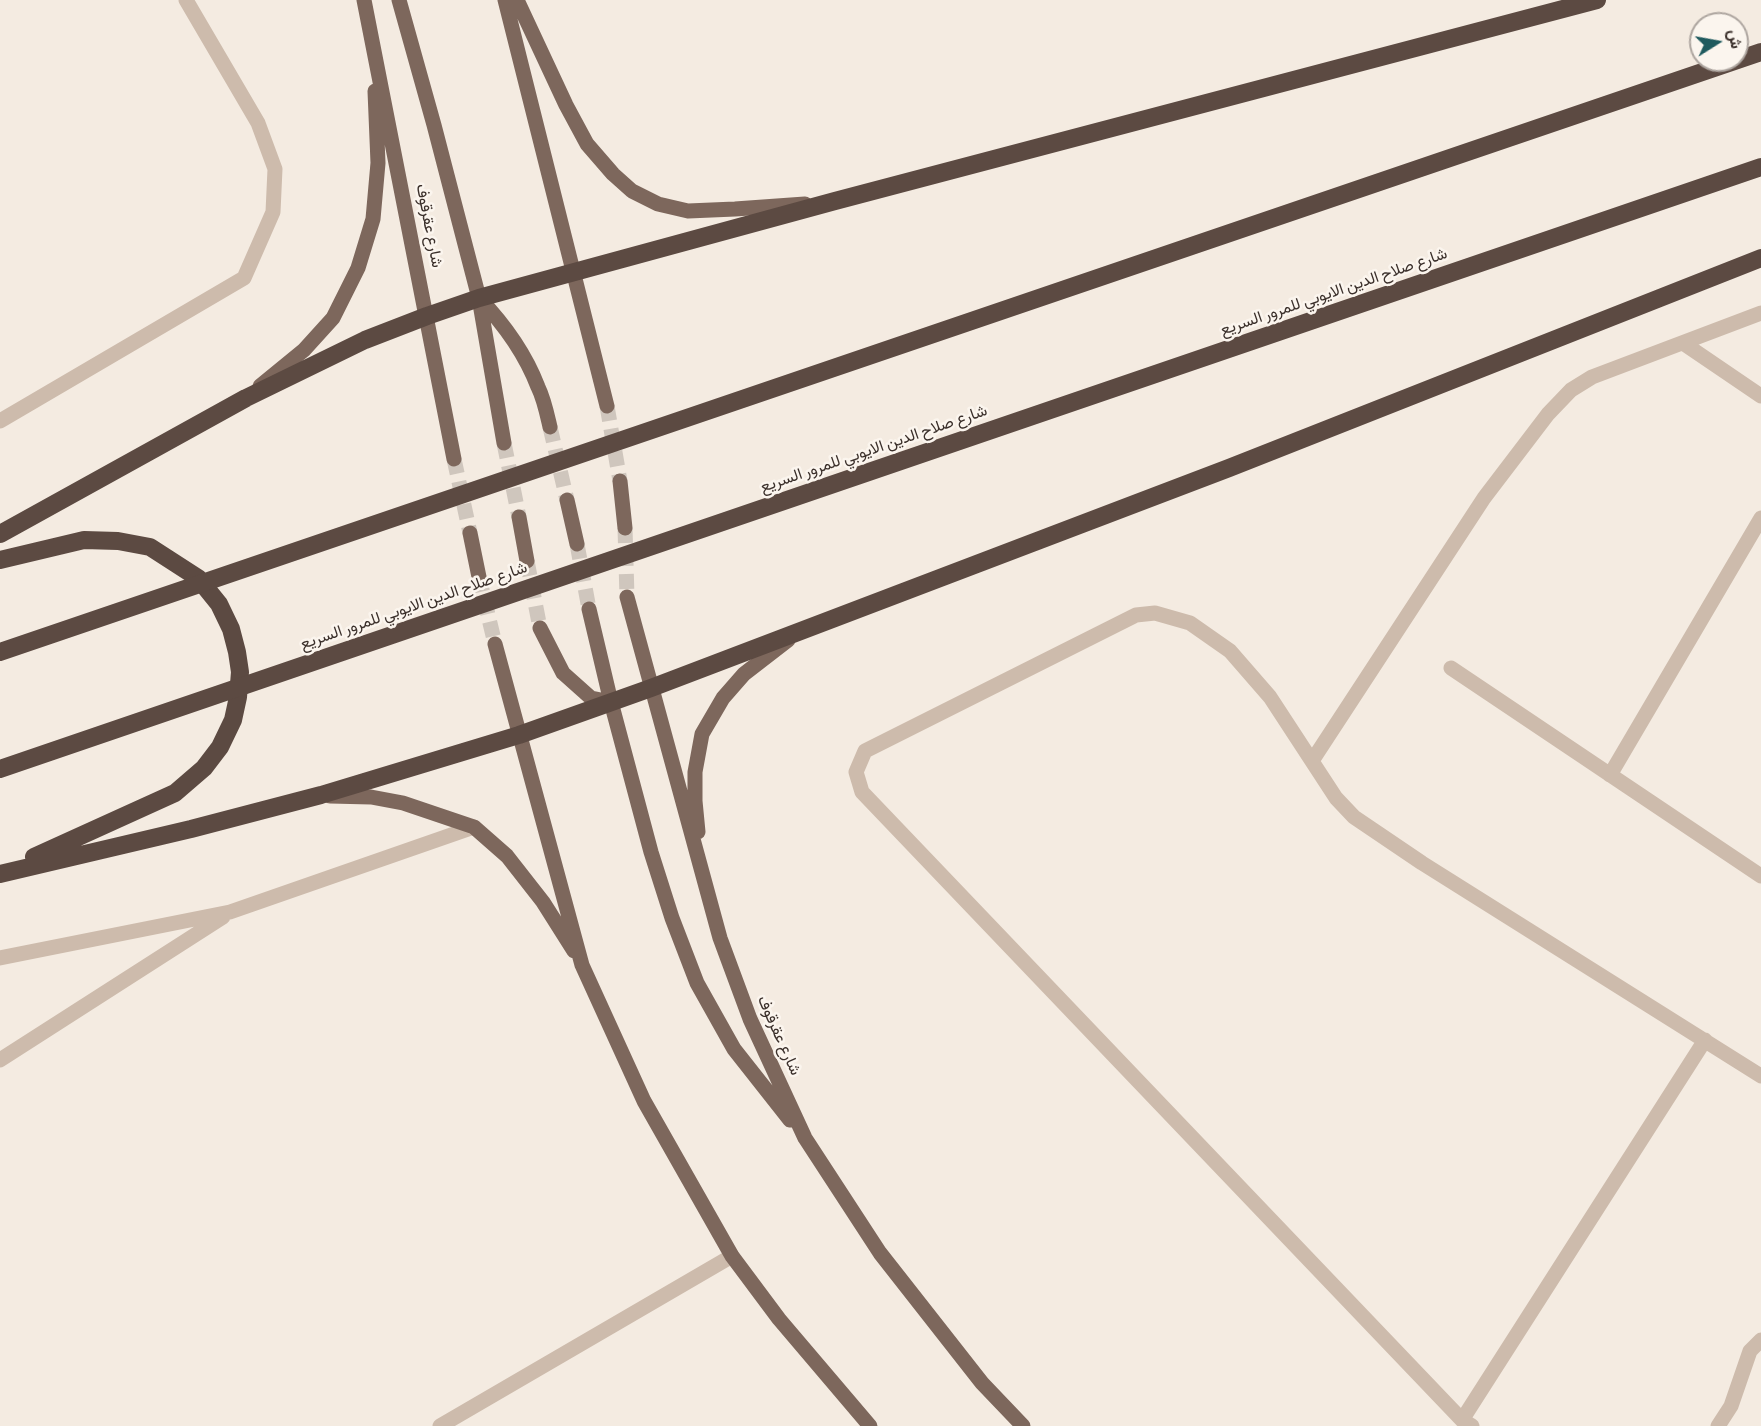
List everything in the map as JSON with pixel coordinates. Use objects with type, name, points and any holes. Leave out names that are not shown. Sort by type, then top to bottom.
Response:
[{"type":"highway","points":[[0,534],[246,398],[365,340],[479,298],[835,201],[1597,0]]},
{"type":"highway","points":[[0,652],[1761,52]]},
{"type":"highway","name":"شارع صلاح الدين الايوبي للمرور السريع","points":[[0,769],[1761,167]]},
{"type":"highway","points":[[0,873],[190,829],[321,795],[519,735],[651,688],[1229,468],[1761,258]]},
{"type":"highway","points":[[0,560],[84,540],[118,541],[150,547],[198,578],[219,604],[231,629],[240,672],[233,720],[220,747],[204,768],[175,793],[0,873]]},
{"type":"main road","name":"شارع عقرقوف","points":[[364,0],[454,459]]},
{"type":"main road","points":[[399,0],[479,298],[504,443]]},
{"type":"main road","points":[[505,0],[607,406]]},
{"type":"main road","points":[[518,0],[566,105],[587,144],[613,174],[632,191],[658,204],[688,211],[835,201]]},
{"type":"main road","points":[[246,398],[304,350],[333,318],[358,268],[374,219],[378,163],[373,40]]},
{"type":"main road","points":[[479,298],[495,315],[519,348],[539,387],[550,427]]},
{"type":"main road","points":[[620,482],[625,528]]},
{"type":"main road","points":[[567,500],[577,544]]},
{"type":"main road","points":[[519,517],[527,561]]},
{"type":"main road","points":[[470,533],[479,577]]},
{"type":"main road","name":"شارع عقرقوف","points":[[627,597],[720,938],[750,1019],[805,1138],[880,1253],[982,1383],[1023,1426]]},
{"type":"main road","points":[[589,609],[651,852],[672,918],[697,983],[734,1049],[805,1138]]},
{"type":"main road","points":[[540,628],[563,673],[591,698],[611,702]]},
{"type":"main road","points":[[702,877],[695,801],[695,772],[702,734],[723,698],[744,674],[796,633]]},
{"type":"main road","points":[[495,644],[582,965]]},
{"type":"main road","points":[[321,795],[371,797],[403,803],[474,827],[507,856],[543,902],[582,965],[644,1101],[732,1256],[779,1319],[870,1426]]},
{"type":"street","points":[[0,421],[244,278],[273,212],[275,169],[258,123],[186,0]]},
{"type":"street","points":[[1312,761],[1484,498],[1548,414],[1571,390],[1592,377],[1761,313]]},
{"type":"street","points":[[1683,343],[1761,396]]},
{"type":"street","points":[[1610,775],[1761,518]]},
{"type":"street","points":[[1705,1040],[1467,1423],[862,792],[856,772],[865,751],[1136,615],[1155,613],[1190,623],[1230,651],[1270,697],[1336,798],[1354,817],[1422,863],[1705,1040],[1761,1076]]},
{"type":"street","points":[[1450,668],[1761,876]]},
{"type":"street","points":[[0,957],[230,912],[474,827]]},
{"type":"street","points":[[0,1060],[230,912]]},
{"type":"street","points":[[440,1426],[732,1256]]},
{"type":"street","points":[[1718,1426],[1731,1406],[1750,1351],[1761,1340]]},
{"type":"tunnel","points":[[607,406],[620,481]]},
{"type":"tunnel","points":[[550,427],[567,500]]},
{"type":"tunnel","points":[[504,443],[519,517]]},
{"type":"tunnel","points":[[454,459],[470,533]]},
{"type":"tunnel","points":[[625,528],[627,597]]},
{"type":"tunnel","points":[[577,544],[589,609]]},
{"type":"tunnel","points":[[527,561],[540,628]]},
{"type":"tunnel","points":[[479,577],[495,644]]}]
